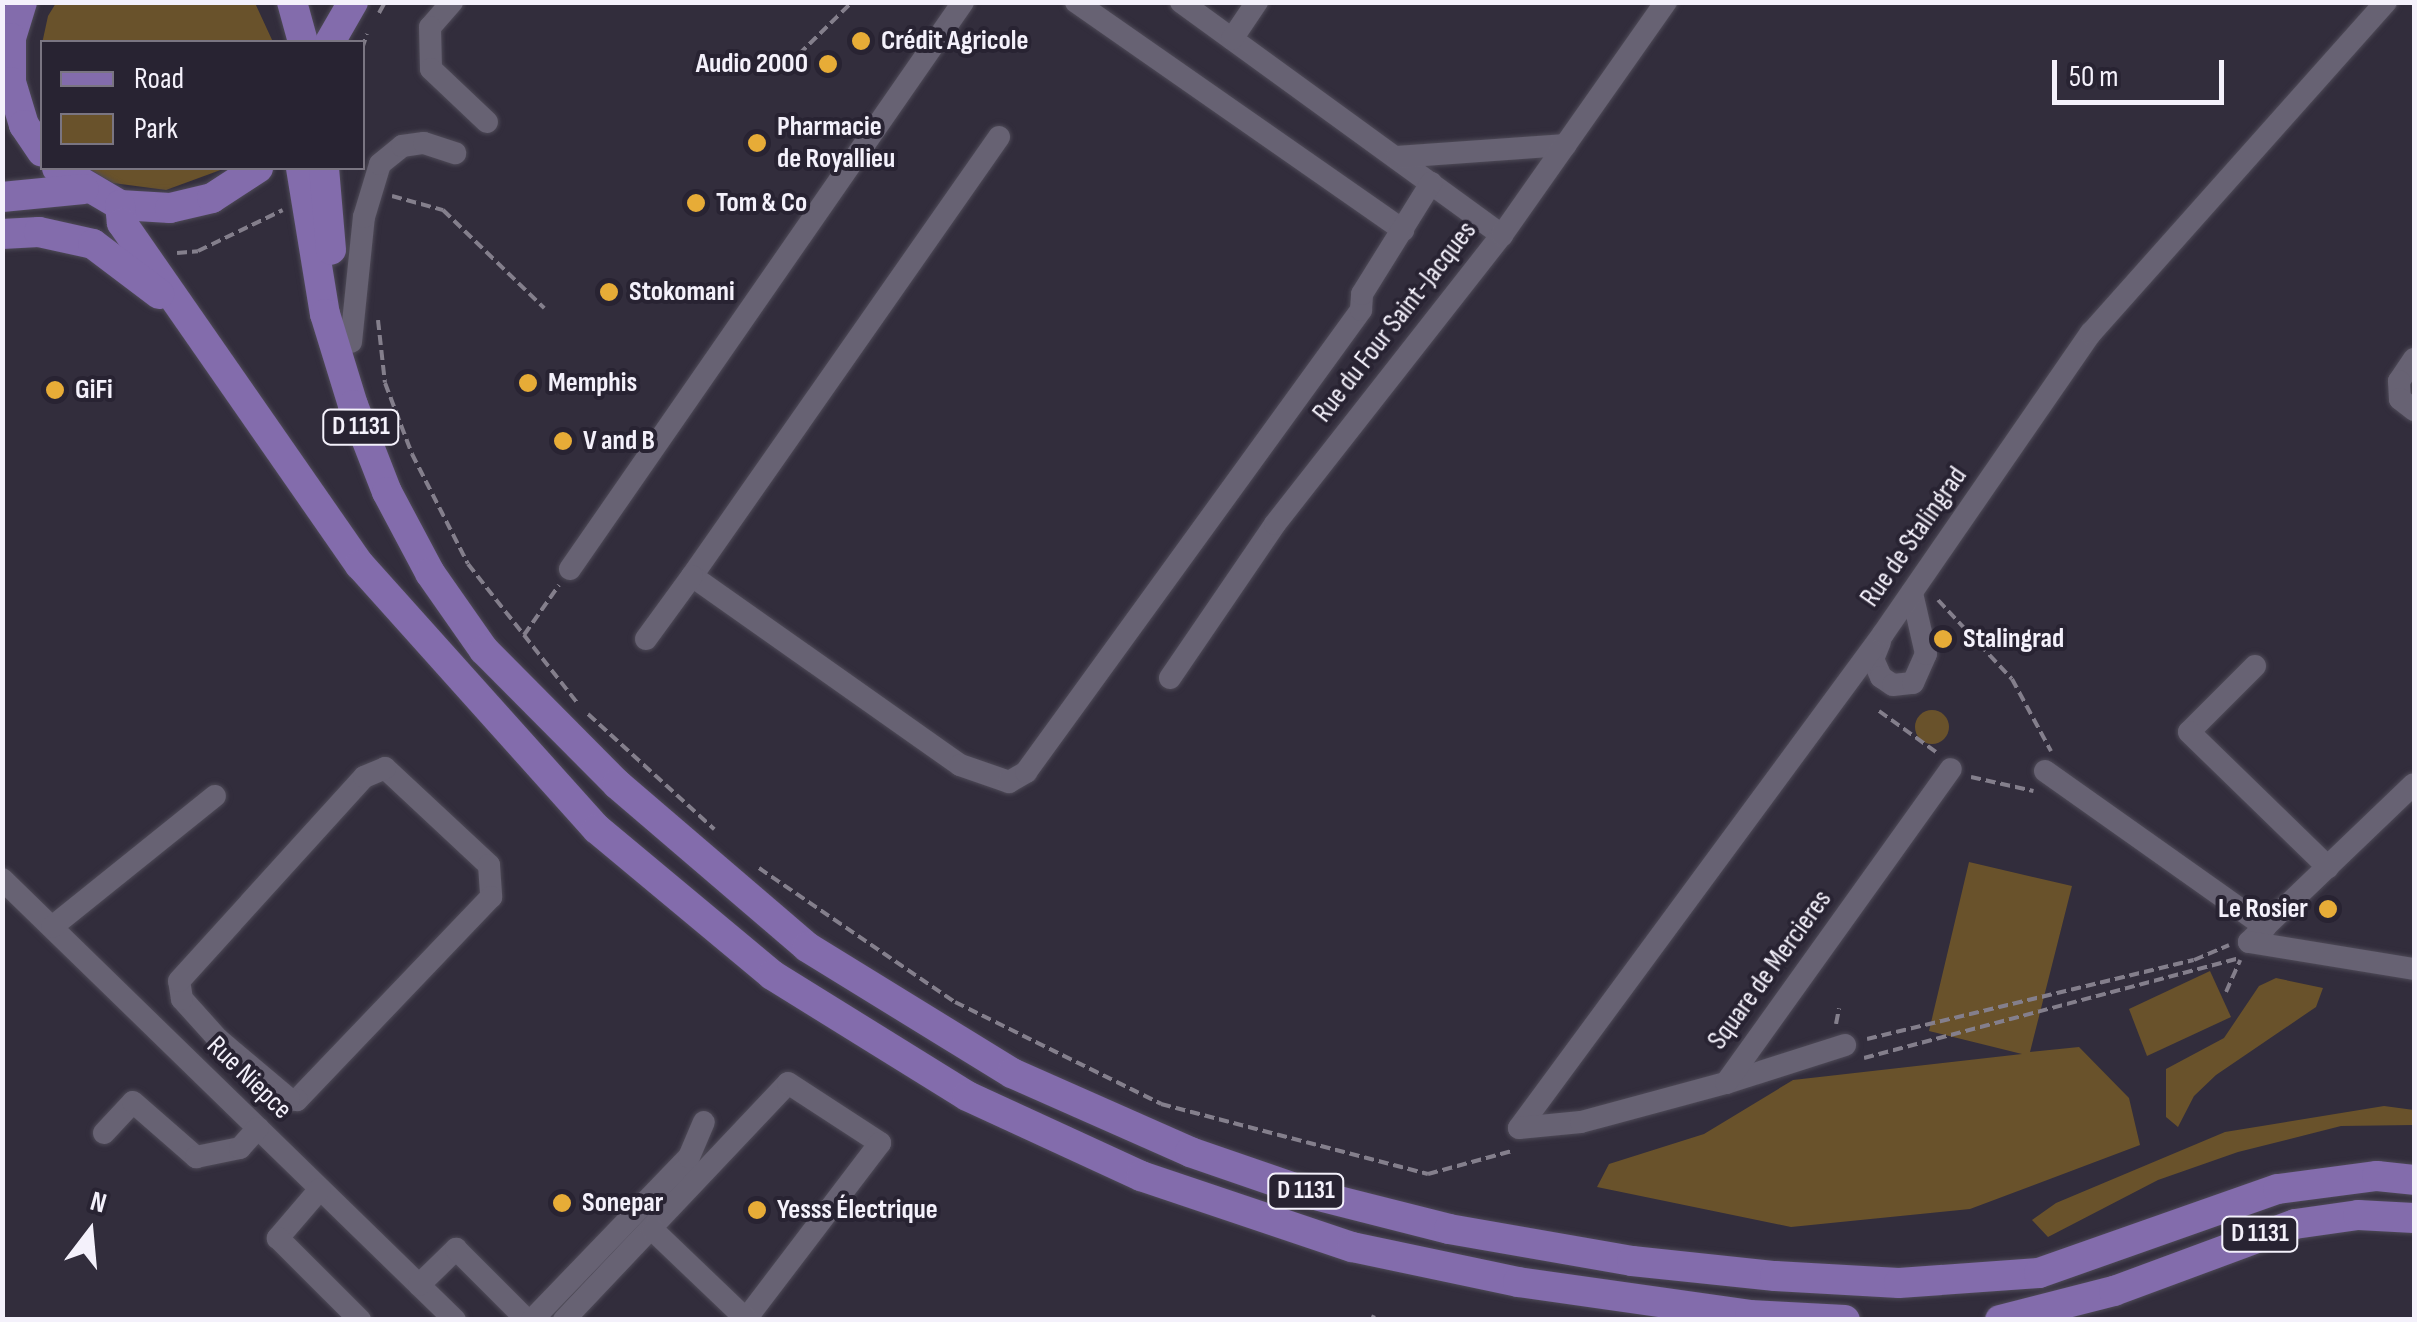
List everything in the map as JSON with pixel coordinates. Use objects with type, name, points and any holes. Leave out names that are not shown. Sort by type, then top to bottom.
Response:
[{"type":"main road","points":[[2,16],[19,2]]},
{"type":"main road","points":[[19,2],[11,38],[11,82],[24,125],[40,149]]},
{"type":"main road","points":[[292,2],[302,40]]},
{"type":"main road","points":[[331,40],[353,2]]},
{"type":"main road","points":[[350,40],[363,2]]},
{"type":"main road","points":[[60,170],[84,189],[120,205],[170,208],[212,198],[255,170]]},
{"type":"main road","name":"D 1131","points":[[301,170],[302,204],[352,405],[387,492],[466,623],[617,784],[822,956],[1012,1073],[1190,1152],[1315,1195],[1449,1229],[1632,1261],[1899,1283],[2039,1273],[2278,1190],[2377,1176],[2414,1180]]},
{"type":"main road","points":[[324,170],[332,259],[351,342],[380,435],[466,623]]},
{"type":"main road","points":[[2,197],[84,189]]},
{"type":"main road","name":"D 1131","points":[[120,205],[122,223],[360,565],[596,830],[772,975],[967,1096],[1140,1176],[1352,1247],[1518,1282],[1750,1315],[1845,1320]]},
{"type":"main road","points":[[2,234],[39,232],[93,244],[184,314]]},
{"type":"main road","name":"D 1131","points":[[2000,1320],[2114,1291],[2295,1224],[2358,1215],[2414,1218]]},
{"type":"street","points":[[452,2],[430,27],[431,69],[487,122]]},
{"type":"street","points":[[570,569],[963,2]]},
{"type":"street","points":[[1076,2],[1402,230]]},
{"type":"street","points":[[1181,2],[1502,234]]},
{"type":"street","points":[[1232,39],[1257,2]]},
{"type":"street","name":"Rue du Four Saint-Jacques","points":[[1170,678],[1287,509],[1502,234],[1666,2]]},
{"type":"street","name":"Rue de Stalingrad","points":[[1519,1139],[1883,634],[2090,333],[2386,2]]},
{"type":"street","points":[[646,639],[999,137]]},
{"type":"street","points":[[351,342],[369,192],[380,164],[402,146],[424,143],[455,153]]},
{"type":"street","points":[[1397,157],[1566,145]]},
{"type":"street","points":[[692,576],[960,765],[1009,782],[1026,772],[1361,310],[1362,294],[1431,184]]},
{"type":"street","points":[[2414,359],[2400,381],[2400,400],[2414,410]]},
{"type":"street","points":[[1883,634],[1874,659],[1881,677],[1893,685],[1913,683],[1926,654],[1916,587]]},
{"type":"street","points":[[2255,666],[2188,732],[2328,867]]},
{"type":"street","points":[[385,768],[489,865],[491,897],[297,1100],[274,1089],[218,1039],[182,999],[179,981],[364,777],[385,768]]},
{"type":"street","name":"Square de Mercieres","points":[[1519,1139],[1726,1083],[1950,769]]},
{"type":"street","points":[[2045,771],[2254,947],[2414,968]]},
{"type":"street","points":[[2254,947],[2328,867],[2414,784]]},
{"type":"street","points":[[52,927],[215,796]]},
{"type":"street","name":"Rue Niepce","points":[[2,879],[454,1320]]},
{"type":"street","points":[[192,1064],[218,1039]]},
{"type":"street","points":[[1726,1083],[1853,1052]]},
{"type":"street","points":[[564,1320],[788,1084],[880,1143],[746,1320],[652,1230]]},
{"type":"street","points":[[104,1134],[133,1102],[196,1157],[240,1148],[258,1128]]},
{"type":"street","points":[[420,1285],[456,1249],[529,1320],[689,1157],[704,1122]]},
{"type":"street","points":[[320,1188],[278,1238],[360,1320]]},
{"type":"path","points":[[788,66],[852,2]]},
{"type":"path","points":[[369,192],[443,210],[544,308]]},
{"type":"path","points":[[144,256],[198,251],[302,204]]},
{"type":"path","points":[[376,309],[385,383],[412,454],[468,564],[580,707],[721,836]]},
{"type":"path","points":[[523,635],[570,569]]},
{"type":"path","points":[[1879,712],[1950,769],[2032,794],[2052,751],[2012,679],[1916,587]]},
{"type":"path","points":[[749,862],[955,1002],[1161,1104],[1428,1174],[1519,1139]]},
{"type":"path","points":[[2226,992],[2254,947]]},
{"type":"path","points":[[1853,1052],[2254,947]]},
{"type":"path","points":[[1853,1052],[2254,947]]},
{"type":"green space","points":[[56,3],[255,3],[272,40],[42,40],[48,16]]},
{"type":"green space","points":[[90,170],[221,170],[166,190],[113,183]]},
{"type":"green space","points":[[1932,710],[1944,715],[1949,727],[1944,739],[1932,744],[1920,739],[1915,727],[1920,715]]},
{"type":"green space","points":[[1969,862],[2072,886],[2030,1052],[2079,1047],[2129,1098],[2140,1145],[1970,1209],[1791,1227],[1597,1187],[1609,1164],[1704,1134],[1793,1080],[2022,1054],[1929,1031]]},
{"type":"green space","points":[[2210,971],[2231,1017],[2147,1056],[2129,1009]]},
{"type":"green space","points":[[2276,978],[2323,988],[2316,1007],[2216,1075],[2194,1096],[2178,1127],[2166,1117],[2166,1069],[2224,1038],[2259,986]]},
{"type":"green space","points":[[2384,1106],[2414,1110],[2414,1125],[2341,1126],[2238,1152],[2158,1180],[2048,1237],[2032,1220],[2056,1203],[2225,1132]]},
{"type":"place","name":"Crédit Agricole","points":[[861,41]]},
{"type":"place","name":"Audio 2000","points":[[828,64]]},
{"type":"place","name":"Pharmacie de Royallieu","points":[[757,143]]},
{"type":"place","name":"Tom & Co","points":[[696,203]]},
{"type":"place","name":"Stokomani","points":[[609,292]]},
{"type":"place","name":"Memphis","points":[[528,383]]},
{"type":"place","name":"GiFi","points":[[55,390]]},
{"type":"place","name":"V and B","points":[[563,441]]},
{"type":"place","name":"Stalingrad","points":[[1943,639]]},
{"type":"place","name":"Le Rosier","points":[[2328,909]]},
{"type":"place","name":"Sonepar","points":[[562,1203]]},
{"type":"place","name":"Yesss Électrique","points":[[757,1210]]}]
